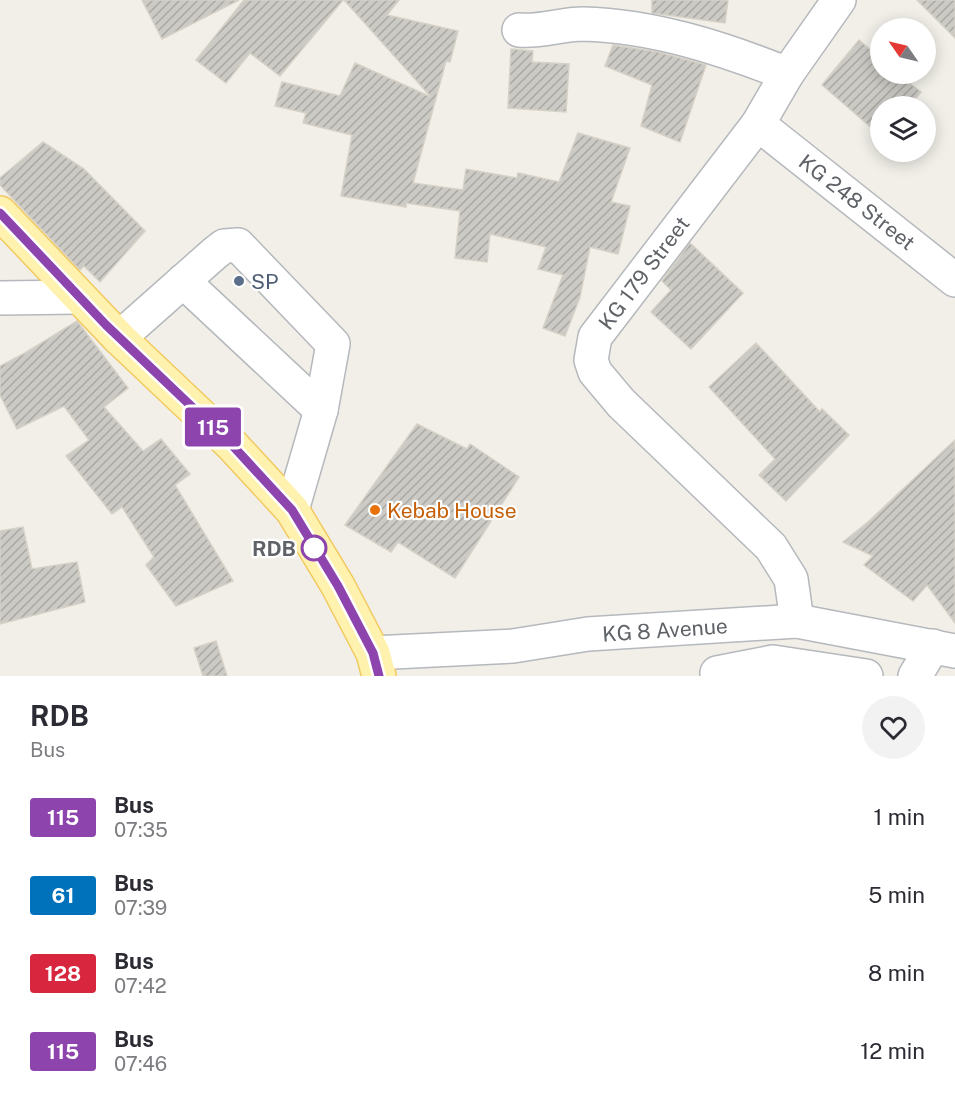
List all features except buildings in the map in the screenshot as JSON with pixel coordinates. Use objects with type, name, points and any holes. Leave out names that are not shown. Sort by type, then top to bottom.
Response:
[{"type":"main road","points":[[0,213],[119,338],[232,445],[292,510],[338,586],[376,665]]},
{"type":"street","name":"KG 179 Street","points":[[797,621],[791,579],[771,548],[621,403],[595,372],[591,360],[595,337],[758,124],[787,74],[839,0]]},
{"type":"street","points":[[519,30],[538,32],[580,12],[726,50],[787,74]]},
{"type":"street","name":"KG 248 Street","points":[[758,124],[955,280]]},
{"type":"street","points":[[119,338],[224,246],[238,245],[332,340],[333,349],[321,411],[292,510]]},
{"type":"street","points":[[183,281],[321,411]]},
{"type":"street","points":[[0,298],[79,297]]},
{"type":"street","name":"KG 8 Avenue","points":[[376,665],[450,651],[513,646],[588,634],[797,621],[944,649]]},
{"type":"street","points":[[675,630],[719,674],[773,662],[866,676]]},
{"type":"street","points":[[915,676],[944,649]]},
{"type":"street","points":[[450,651],[472,676]]},
{"type":"bus line","name":"115","points":[[0,213],[106,325],[232,445],[292,510],[338,586],[373,653],[379,676]]},
{"type":"place","name":"SP","points":[[239,281]]},
{"type":"place","name":"Kebab House","points":[[375,510]]},
{"type":"place","name":"RDB","points":[[314,548]]}]
